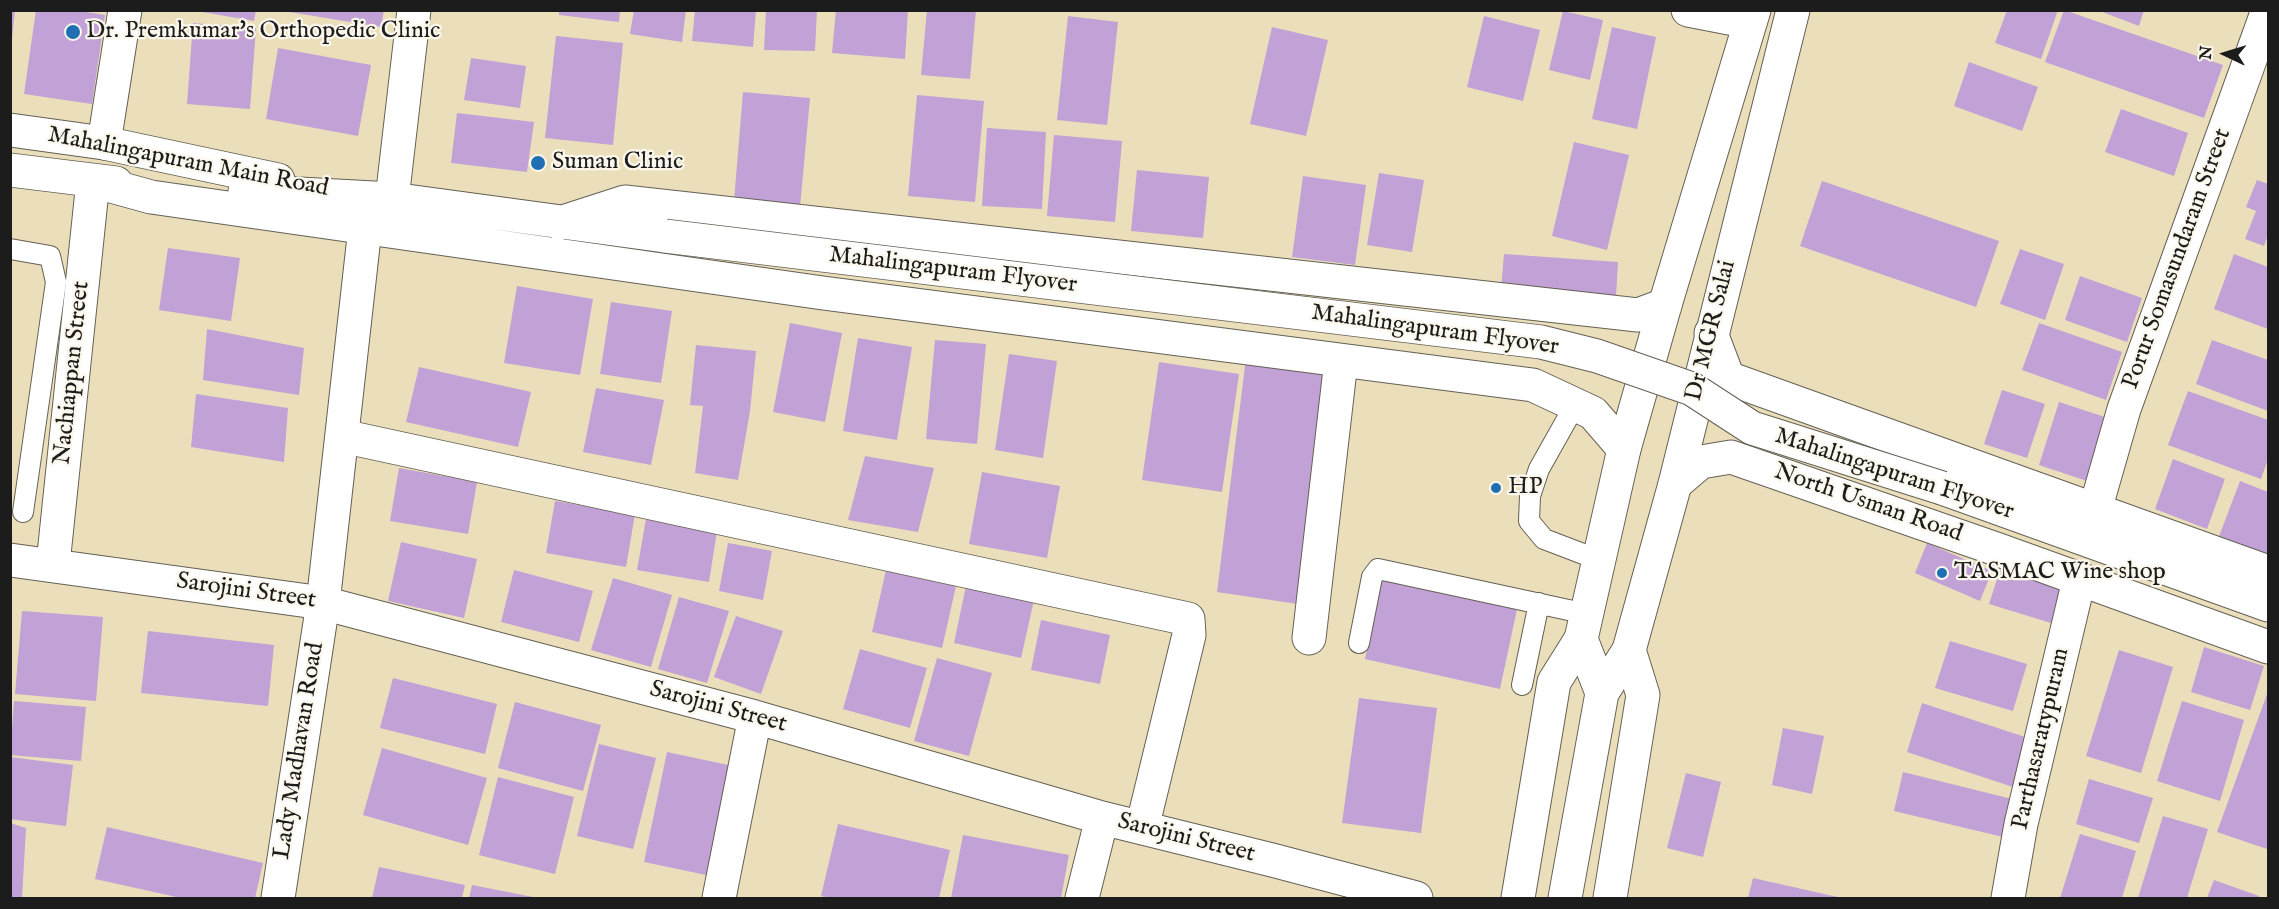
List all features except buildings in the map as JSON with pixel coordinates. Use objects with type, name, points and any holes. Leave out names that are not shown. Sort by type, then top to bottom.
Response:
[{"type":"main road","points":[[104,143],[124,10]]},
{"type":"main road","name":"Lady Madhavan Road","points":[[278,898],[323,603],[342,436],[374,208],[414,10]]},
{"type":"main road","points":[[1688,10],[1752,16]]},
{"type":"main road","name":"Dr MGR Salai","points":[[1601,700],[1629,650],[1675,484],[1793,10]]},
{"type":"main road","name":"Porur Somasundaram Street","points":[[2095,510],[2124,409],[2268,10]]},
{"type":"main road","name":"Dr MGR Salai","points":[[1584,627],[1624,449],[1752,16]]},
{"type":"main road","name":"Mahalingapuram Main Road","points":[[10,130],[104,143],[374,208]]},
{"type":"main road","name":"Mahalingapuram Main Road","points":[[10,170],[93,182],[560,224]]},
{"type":"main road","name":"Nachiappan Street","points":[[53,564],[93,182]]},
{"type":"main road","points":[[560,224],[625,202],[1638,315],[1665,305]]},
{"type":"main road","points":[[374,208],[823,293],[1533,385],[1593,412],[1624,449]]},
{"type":"main road","name":"Mahalingapuram Flyover","points":[[560,224],[1540,342],[1597,356],[1692,389],[1752,428],[1942,488],[2268,605]]},
{"type":"main road","points":[[1711,333],[1728,378],[2268,572]]},
{"type":"main road","points":[[1309,638],[1341,361]]},
{"type":"main road","points":[[1809,484],[1833,416]]},
{"type":"main road","points":[[342,436],[1188,619],[1189,634],[1142,828]]},
{"type":"main road","name":"North Usman Road","points":[[1675,484],[1701,462],[1731,457],[2268,647]]},
{"type":"main road","name":"Sarojini Street","points":[[10,560],[53,564],[323,603],[755,717],[1102,818],[1416,898]]},
{"type":"main road","name":"Parthasaratypuram","points":[[2008,898],[2021,824],[2079,580]]},
{"type":"main road","points":[[1564,898],[1601,700],[1584,627]]},
{"type":"main road","points":[[1518,898],[1554,682],[1584,627]]},
{"type":"main road","points":[[1610,898],[1644,695],[1629,650]]},
{"type":"main road","points":[[719,898],[755,717]]},
{"type":"main road","points":[[1082,898],[1102,818]]},
{"type":"lane","points":[[10,249],[50,256],[56,282],[23,512]]},
{"type":"lane","points":[[1575,405],[1539,469],[1530,496],[1529,521],[1544,539],[1599,560]]},
{"type":"lane","points":[[1359,643],[1372,577],[1378,569],[1539,603],[1584,627]]},
{"type":"lane","points":[[1522,685],[1539,603]]},
{"type":"place","name":"Dr. Premkumar's Orthopedic Clinic","points":[[73,32]]},
{"type":"place","name":"Suman Clinic","points":[[538,163]]},
{"type":"place","name":"HP","points":[[1496,488]]},
{"type":"place","name":"TASMAC Wine shop","points":[[1942,573]]}]
